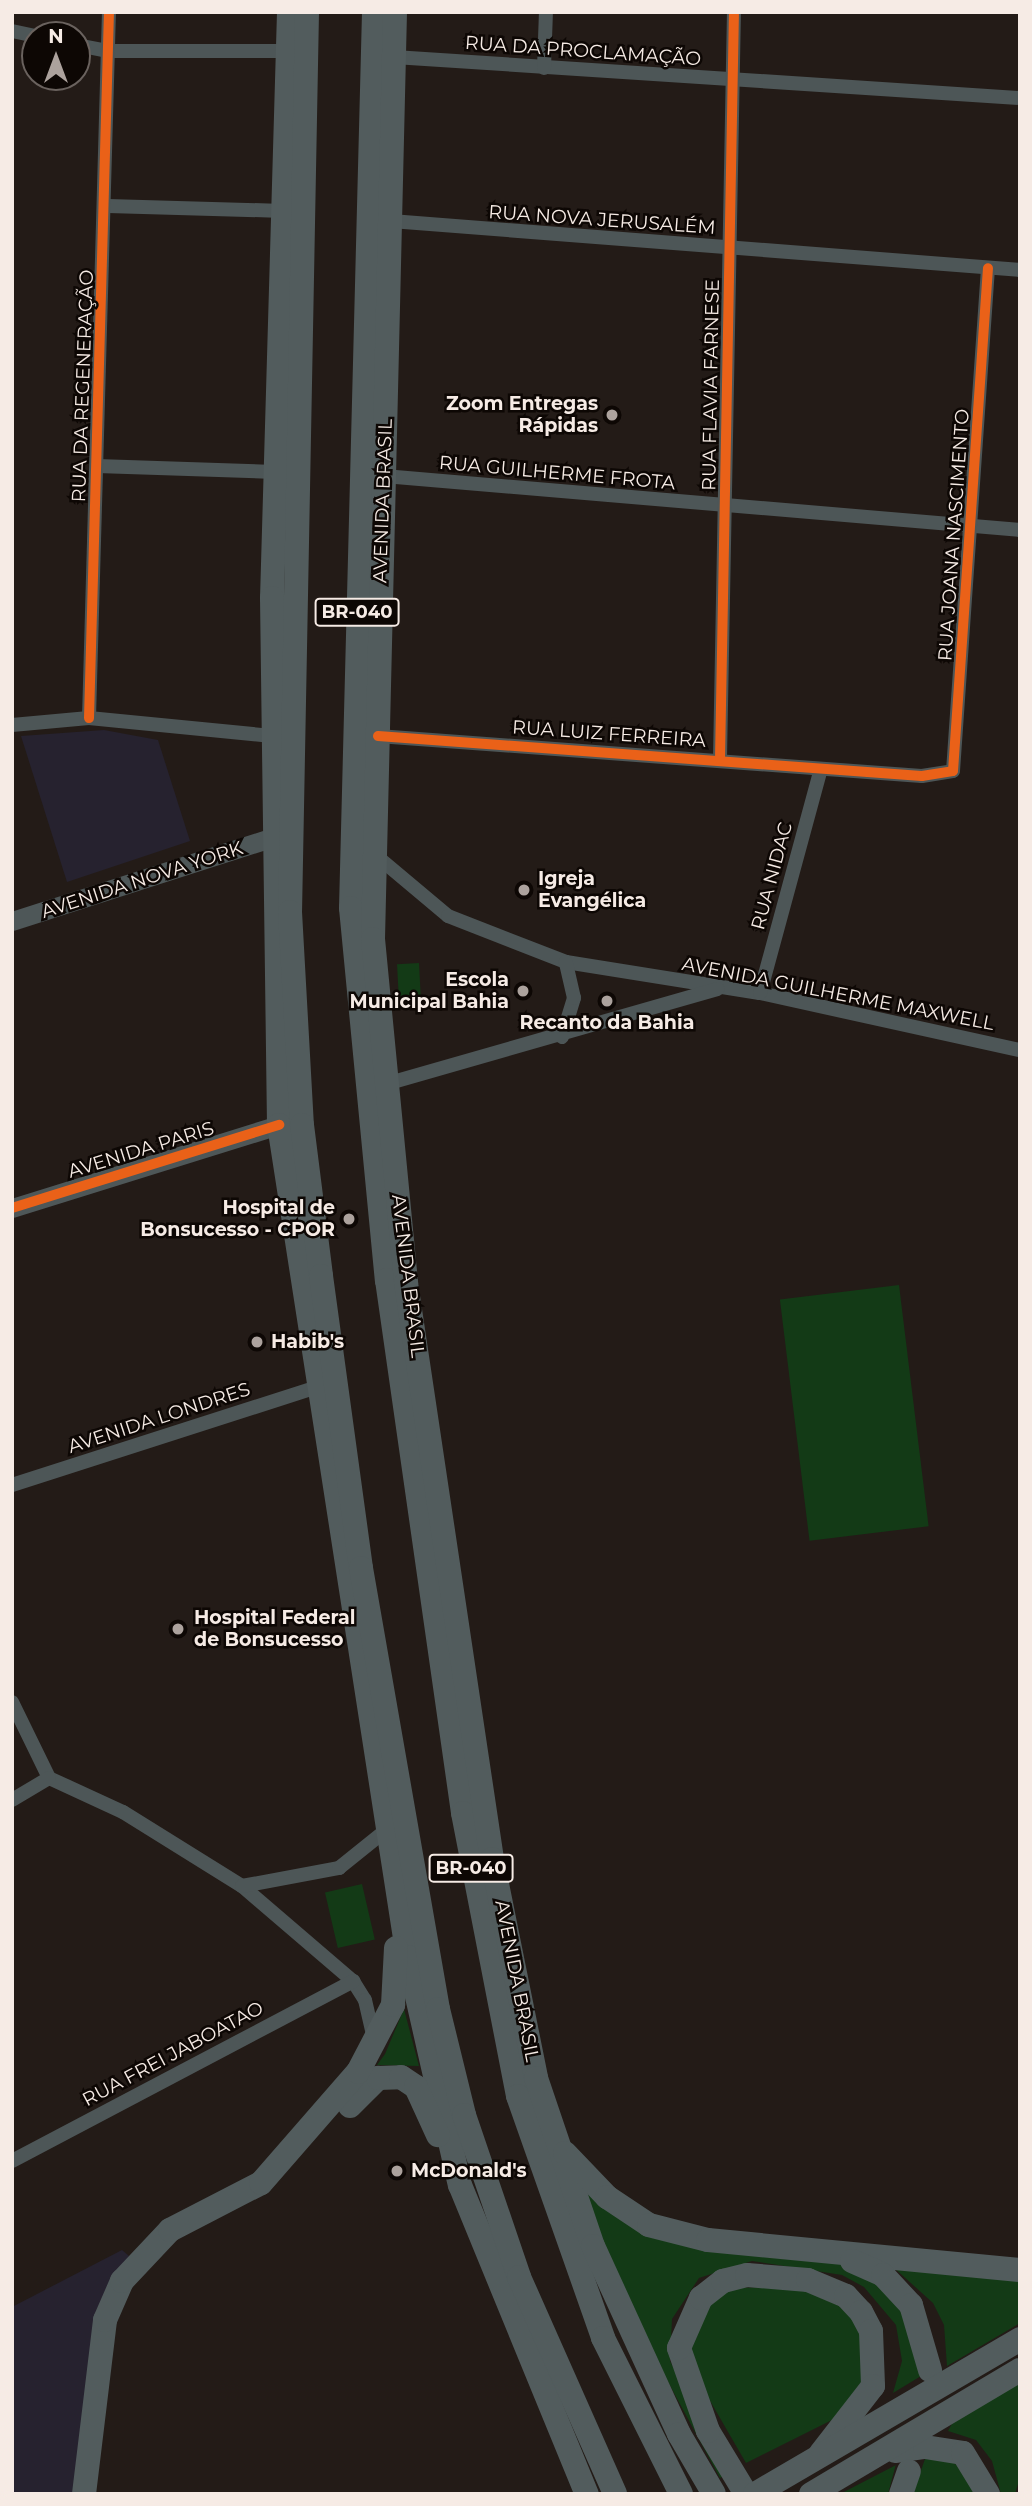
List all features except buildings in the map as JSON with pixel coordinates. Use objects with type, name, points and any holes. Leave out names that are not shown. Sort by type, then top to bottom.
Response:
[{"type":"highway","points":[[289,12],[275,472],[271,838],[279,1125],[385,1831],[397,1899],[460,2185]]},
{"type":"highway","name":"BR-040","points":[[307,12],[294,526],[290,912],[295,1027],[321,1276],[364,1582],[417,1904],[464,2115],[557,2373],[615,2494]]},
{"type":"highway","name":"AVENIDA BRASIL","points":[[374,12],[351,908],[365,1095],[430,1593],[480,1922],[518,2096],[545,2182],[603,2338],[681,2494]]},
{"type":"highway","name":"AVENIDA BRASIL","points":[[395,12],[373,939],[407,1283],[492,1859],[536,2078],[558,2145],[632,2335],[714,2494]]},
{"type":"highway","points":[[272,736],[281,698],[286,572],[294,526]]},
{"type":"highway","points":[[356,636],[373,853]]},
{"type":"highway","points":[[83,2494],[105,2320],[128,2272],[170,2230],[261,2183],[375,2045],[395,1991],[397,1899]]},
{"type":"highway","points":[[98,2494],[118,2330],[132,2295],[160,2258],[282,2179],[378,2078],[401,2077],[416,2087],[460,2185],[587,2494]]},
{"type":"highway","points":[[558,2145],[607,2197],[649,2225],[708,2240],[838,2255],[1020,2270]]},
{"type":"highway","points":[[838,2255],[900,2290],[921,2322],[930,2370]]},
{"type":"highway","points":[[821,2454],[873,2386],[871,2331],[862,2312],[846,2296],[808,2280],[747,2275],[723,2281],[701,2298],[679,2348],[708,2431],[748,2490],[794,2471],[1020,2339]]},
{"type":"highway","points":[[811,2494],[1020,2370]]},
{"type":"highway","points":[[881,2454],[925,2446],[963,2454],[988,2494]]},
{"type":"highway","points":[[570,2454],[598,2494]]},
{"type":"main road","name":"AVENIDA NOVA YORK","points":[[12,921],[271,838]]},
{"type":"main road","name":"AVENIDA PARIS","points":[[12,1208],[279,1125]]},
{"type":"street","name":"RUA DA REGENERAÇÃO","points":[[89,718],[108,206],[109,12]]},
{"type":"street","points":[[544,68],[546,12]]},
{"type":"street","name":"RUA FLAVIA FARNESE","points":[[720,759],[727,508],[734,12]]},
{"type":"street","points":[[91,48],[108,51],[288,51]]},
{"type":"street","name":"RUA DA PROCLAMAÇÃO","points":[[394,57],[1020,98]]},
{"type":"street","points":[[108,206],[283,211]]},
{"type":"street","name":"RUA NOVA JERUSALÉM","points":[[391,221],[1020,270]]},
{"type":"street","name":"RUA JOANA NASCIMENTO","points":[[922,776],[947,776],[959,757],[975,526],[988,268]]},
{"type":"street","points":[[97,466],[275,472]]},
{"type":"street","name":"RUA GUILHERME FROTA","points":[[384,476],[727,508],[1020,530]]},
{"type":"street","points":[[12,725],[89,718],[272,736]]},
{"type":"street","name":"RUA LUIZ FERREIRA","points":[[378,736],[720,759],[922,776]]},
{"type":"street","name":"RUA NIDAC","points":[[760,993],[821,769]]},
{"type":"street","name":"AVENIDA GUILHERME MAXWELL","points":[[373,853],[448,916],[566,962],[760,993],[1020,1050]]},
{"type":"street","points":[[562,1037],[574,998],[566,962]]},
{"type":"street","points":[[386,1084],[562,1037],[724,987]]},
{"type":"street","name":"AVENIDA LONDRES","points":[[12,1485],[318,1387]]},
{"type":"street","points":[[12,1702],[49,1778],[123,1812],[242,1886],[353,1981],[370,2012],[375,2045]]},
{"type":"street","points":[[12,1800],[49,1778]]},
{"type":"street","points":[[242,1886],[339,1868],[385,1831]]},
{"type":"street","name":"RUA FREI JABOATAO","points":[[12,2161],[353,1981]]},
{"type":"shaded area","points":[[104,730],[158,740],[190,841],[67,882],[21,736]]},
{"type":"shaded area","points":[[122,2250],[129,2256],[75,2494],[12,2494],[12,2307]]},
{"type":"green space","points":[[419,963],[421,998],[399,999],[397,964]]},
{"type":"green space","points":[[899,1285],[929,1526],[810,1541],[780,1300]]},
{"type":"green space","points":[[362,1884],[375,1940],[338,1948],[325,1893]]},
{"type":"green space","points":[[404,2009],[419,2066],[377,2065],[385,2054]]},
{"type":"green space","points":[[574,2174],[604,2202],[837,2262],[899,2296],[921,2376],[893,2393],[902,2361],[896,2325],[864,2287],[842,2275],[752,2261],[699,2278],[672,2319],[670,2361],[727,2474],[720,2478],[635,2321]]},
{"type":"green space","points":[[892,2266],[1020,2279],[1020,2323],[947,2366],[944,2325],[933,2303]]},
{"type":"green space","points":[[818,2286],[862,2323],[867,2381],[840,2416],[746,2463],[694,2373],[690,2333],[705,2304],[727,2288]]},
{"type":"green space","points":[[1020,2382],[1020,2477],[1015,2494],[1001,2494],[992,2461],[976,2440],[948,2431],[955,2418]]},
{"type":"green space","points":[[943,2451],[984,2494],[913,2494],[927,2453]]},
{"type":"green space","points":[[896,2465],[888,2494],[840,2494]]},
{"type":"cycle path","points":[[89,718],[109,12]]},
{"type":"cycle path","points":[[720,759],[734,12]]},
{"type":"cycle path","points":[[378,736],[922,776],[953,771],[988,268]]},
{"type":"cycle path","points":[[12,1208],[279,1125]]},
{"type":"place","name":"Zoom Entregas Rápidas","points":[[612,415]]},
{"type":"place","name":"Igreja Evangélica","points":[[524,890]]},
{"type":"place","name":"Escola Municipal Bahia","points":[[523,991]]},
{"type":"place","name":"Recanto da Bahia","points":[[607,1001]]},
{"type":"place","name":"Hospital de Bonsucesso - CPOR","points":[[349,1219]]},
{"type":"place","name":"Habib's","points":[[257,1342]]},
{"type":"place","name":"Hospital Federal de Bonsucesso","points":[[178,1629]]},
{"type":"place","name":"McDonald's","points":[[397,2171]]}]
